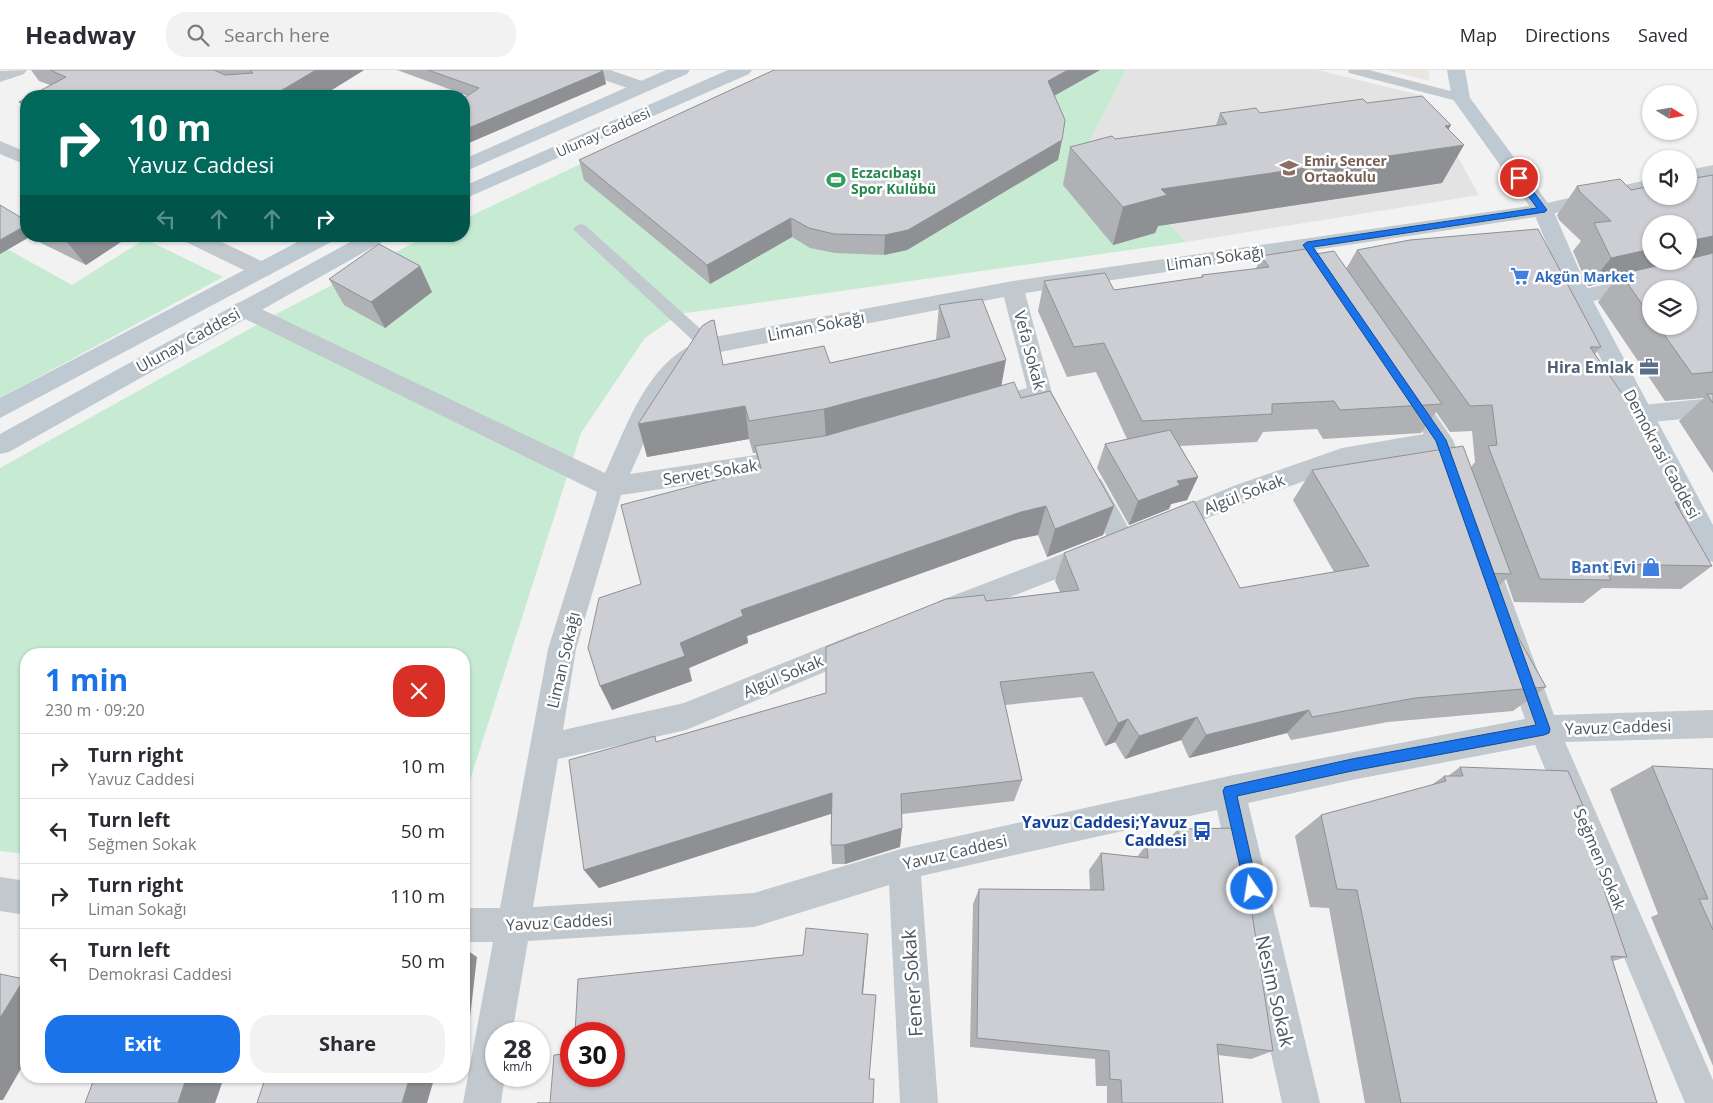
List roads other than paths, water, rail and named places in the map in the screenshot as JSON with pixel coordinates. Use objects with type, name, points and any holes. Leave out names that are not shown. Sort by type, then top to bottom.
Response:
[{"type":"street","points":[[0,77],[18,70]]},
{"type":"street","points":[[593,70],[642,87]]},
{"type":"street","name":"Ulunay Caddesi","points":[[470,163],[681,70]]},
{"type":"street","name":"Ulunay Caddesi","points":[[470,190],[743,70]]},
{"type":"street","name":"Demokrasi Caddesi","points":[[1456,70],[1461,98],[1542,210],[1580,297],[1713,550]]},
{"type":"street","points":[[0,147],[20,156]]},
{"type":"street","points":[[1697,174],[1713,171]]},
{"type":"street","name":"Liman Sokağı","points":[[482,1103],[562,649],[611,487],[654,394],[676,366],[709,346],[1013,288],[1542,210],[1642,187]]},
{"type":"street","points":[[204,242],[262,270]]},
{"type":"street","name":"Ulunay Caddesi","points":[[0,409],[315,242]]},
{"type":"street","name":"Ulunay Caddesi","points":[[0,445],[366,242]]},
{"type":"street","points":[[1307,245],[1324,269]]},
{"type":"street","points":[[1580,297],[1713,267]]},
{"type":"street","name":"Vefa Sokak","points":[[1013,288],[1040,393],[1060,428]]},
{"type":"street","points":[[243,309],[611,487]]},
{"type":"street","points":[[1390,366],[1440,440],[1464,505]]},
{"type":"street","points":[[966,414],[1040,393]]},
{"type":"street","points":[[1642,414],[1713,407]]},
{"type":"street","name":"Algül Sokak","points":[[923,620],[1245,492],[1342,458],[1440,440]]},
{"type":"street","name":"Servet Sokak","points":[[611,487],[816,456]]},
{"type":"street","points":[[1079,463],[1123,542]]},
{"type":"street","name":"Seğmen Sokak","points":[[1474,533],[1544,729],[1704,1103]]},
{"type":"street","name":"Algül Sokak","points":[[545,748],[686,716],[886,634]]},
{"type":"street","name":"Yavuz Caddesi","points":[[470,925],[512,925],[754,910],[904,864],[1352,765],[1544,729],[1713,724]]},
{"type":"street","name":"Nesim Sokak","points":[[1229,791],[1301,1103]]},
{"type":"street","name":"Fener Sokak","points":[[904,864],[920,1103]]},
{"type":"street","points":[[0,894],[20,897]]},
{"type":"lane","points":[[1354,70],[1461,98]]},
{"type":"lane","points":[[581,229],[709,346]]},
{"type":"place","name":"Emir Sencer Ortaokulu","points":[[1289,168]]},
{"type":"place","name":"Eczacıbaşı Spor Kulübü","points":[[836,180]]},
{"type":"place","name":"Akgün Market","points":[[1520,276]]},
{"type":"place","name":"Hira Emlak","points":[[1649,367]]},
{"type":"place","name":"Bant Evi","points":[[1651,567]]},
{"type":"place","name":"Yavuz Caddesi;Yavuz Caddesi̇","points":[[1202,831]]}]
